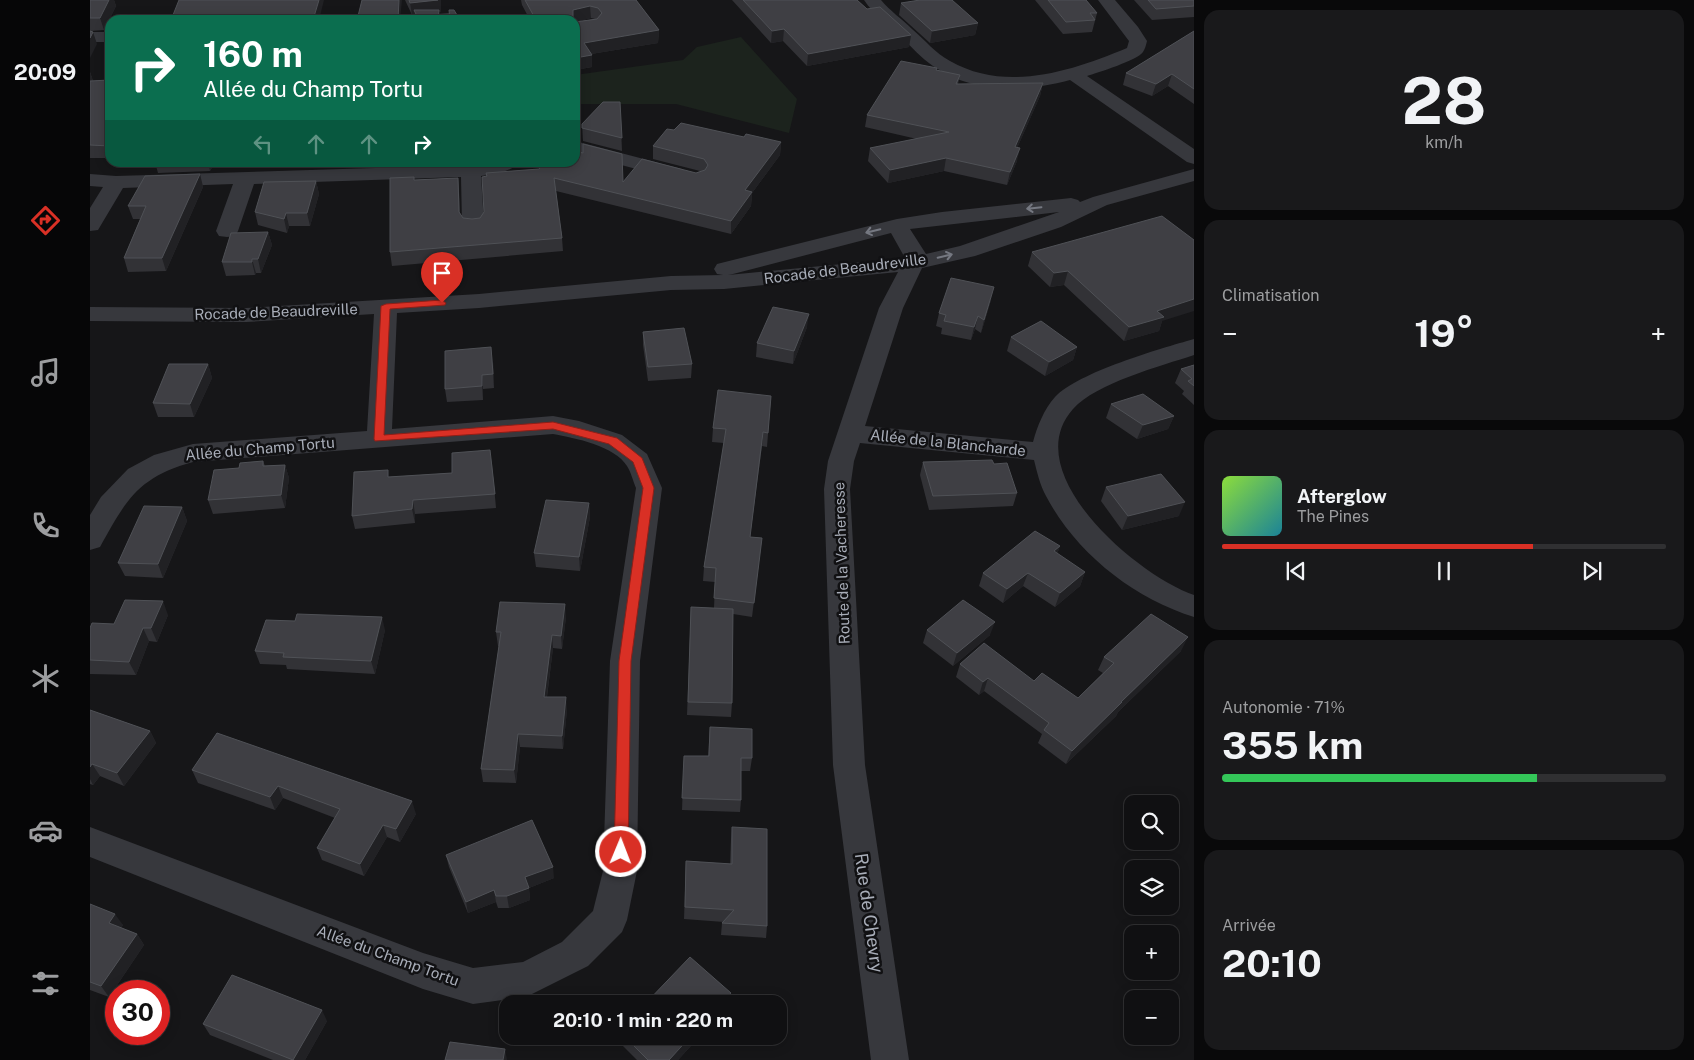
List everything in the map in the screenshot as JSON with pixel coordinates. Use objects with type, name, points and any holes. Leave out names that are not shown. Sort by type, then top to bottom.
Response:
[{"type":"street","points":[[872,0],[934,59],[963,74],[999,83],[1022,83],[1074,75],[1099,68],[1135,51],[1138,41],[1106,0]]},
{"type":"street","points":[[90,37],[105,37]]},
{"type":"street","points":[[1074,75],[1194,158]]},
{"type":"street","points":[[580,148],[696,178]]},
{"type":"street","points":[[90,180],[116,182],[246,178],[308,170],[471,171],[496,167]]},
{"type":"street","points":[[471,171],[473,224]]},
{"type":"street","name":"Rocade de Beaudreville","points":[[90,314],[246,315],[566,294],[671,284],[724,282],[912,264],[967,251],[1053,222],[1100,201],[1194,175]]},
{"type":"street","points":[[227,231],[246,178]]},
{"type":"street","points":[[90,225],[116,182]]},
{"type":"street","name":"Rocade de Beaudreville","points":[[671,284],[897,225],[942,218],[1100,201]]},
{"type":"street","points":[[897,225],[916,258],[912,264]]},
{"type":"street","name":"Route de la Vacheresse","points":[[849,765],[837,489],[841,461],[891,308],[912,264]]},
{"type":"street","points":[[843,272],[862,280],[876,289],[891,308]]},
{"type":"street","points":[[379,439],[386,306]]},
{"type":"street","name":"Allée de la Blancharde","points":[[1194,347],[1092,383],[1064,403],[1050,426],[1044,452],[1058,494],[1088,536],[1135,577],[1179,601],[1194,606]]},
{"type":"street","name":"Allée du Champ Tortu","points":[[90,540],[107,507],[127,482],[163,461],[193,453],[553,425],[579,430],[613,441],[638,460],[648,488],[625,661],[620,871],[609,920],[575,954],[526,979],[473,986],[423,971],[90,842]]},
{"type":"street","name":"Allée de la Blancharde","points":[[851,433],[1044,452]]},
{"type":"street","name":"Rue de Chevry","points":[[849,765],[890,1060]]},
{"type":"shaded area","points":[[741,37],[797,99],[789,133],[676,104],[580,104],[580,74],[683,60],[697,47]]},
{"type":"building","points":[[90,0],[109,0],[100,18],[90,18]]},
{"type":"building","points":[[179,0],[319,0],[314,15],[173,15]]},
{"type":"building","points":[[362,0],[399,0],[398,15],[358,15]]},
{"type":"building","points":[[409,0],[438,0],[410,3]]},
{"type":"building","points":[[525,0],[636,0],[659,30],[584,43],[592,55],[580,57],[580,21],[597,19],[602,13],[598,8],[590,6],[573,10],[573,15],[533,15]]},
{"type":"building","points":[[743,0],[857,0],[867,9],[880,7],[911,35],[808,54],[784,29],[772,31]]},
{"type":"building","points":[[920,0],[952,0],[978,23],[932,31],[901,3]]},
{"type":"building","points":[[1048,0],[1086,0],[1097,13],[1090,13],[1095,20],[1066,22]]},
{"type":"building","points":[[1148,0],[1194,0],[1194,6],[1156,9]]},
{"type":"building","points":[[414,10],[439,10],[438,15],[416,15]]},
{"type":"building","points":[[449,10],[454,10],[457,15],[450,15]]},
{"type":"building","points":[[1194,31],[1194,89],[1172,74],[1156,84],[1126,73]]},
{"type":"building","points":[[901,61],[937,68],[936,70],[960,75],[956,84],[1043,83],[1015,147],[1020,148],[1010,172],[946,158],[890,170],[870,148],[949,132],[867,115]]},
{"type":"building","points":[[105,80],[105,146],[90,145],[90,81]]},
{"type":"building","points":[[603,102],[620,102],[622,138],[582,128],[582,124]]},
{"type":"building","points":[[681,123],[744,137],[746,134],[781,142],[745,190],[752,192],[731,221],[554,178],[562,238],[390,252],[390,178],[414,177],[414,180],[458,178],[459,212],[463,218],[480,218],[484,212],[482,177],[487,176],[486,173],[539,169],[541,167],[580,167],[580,152],[583,153],[583,144],[622,154],[623,182],[642,159],[696,173],[705,170],[708,165],[704,159],[653,146],[667,129],[674,130]]},
{"type":"building","points":[[200,174],[162,258],[124,258],[146,206],[128,206],[145,176]]},
{"type":"building","points":[[316,181],[307,213],[286,213],[284,219],[255,212],[264,182]]},
{"type":"building","points":[[1162,216],[1194,240],[1194,299],[1157,311],[1164,317],[1129,327],[1068,271],[1054,273],[1032,252]]},
{"type":"building","points":[[268,232],[258,259],[252,259],[252,262],[222,262],[231,233]]},
{"type":"building","points":[[951,278],[994,287],[984,320],[978,316],[974,327],[944,321],[946,315],[939,313]]},
{"type":"building","points":[[773,307],[809,314],[794,351],[757,343]]},
{"type":"building","points":[[1041,321],[1077,347],[1049,362],[1011,337]]},
{"type":"building","points":[[684,328],[692,364],[648,367],[643,332]]},
{"type":"building","points":[[491,347],[493,374],[482,375],[482,386],[445,389],[445,351]]},
{"type":"building","points":[[169,364],[208,364],[190,404],[153,403]]},
{"type":"building","points":[[1194,365],[1194,386],[1188,381],[1192,379],[1181,369]]},
{"type":"building","points":[[718,390],[771,396],[768,433],[763,432],[750,537],[762,538],[754,603],[714,598],[716,568],[704,567],[726,429],[713,428]]},
{"type":"building","points":[[1143,394],[1174,416],[1143,425],[1111,404]]},
{"type":"building","points":[[490,450],[495,494],[413,500],[412,509],[352,516],[354,472],[388,470],[388,477],[452,473],[452,453]]},
{"type":"building","points":[[992,460],[994,464],[1007,463],[1017,493],[933,496],[923,462]]},
{"type":"building","points":[[263,461],[263,466],[285,465],[281,495],[208,500],[214,470],[239,468],[240,463]]},
{"type":"building","points":[[1161,474],[1185,502],[1128,516],[1106,487]]},
{"type":"building","points":[[546,500],[589,503],[579,557],[534,553]]},
{"type":"building","points":[[144,506],[182,507],[158,564],[118,563]]},
{"type":"building","points":[[1035,531],[1060,546],[1054,551],[1085,572],[1060,593],[1028,573],[1007,589],[983,573]]},
{"type":"building","points":[[125,600],[163,601],[151,628],[143,628],[129,662],[90,660],[90,628],[92,623],[114,624]]},
{"type":"building","points":[[963,600],[995,622],[957,653],[927,630]]},
{"type":"building","points":[[500,602],[565,604],[561,636],[552,635],[544,697],[566,697],[562,736],[518,734],[514,770],[481,769],[501,632],[496,632]]},
{"type":"building","points":[[691,607],[733,609],[732,703],[688,702]]},
{"type":"building","points":[[297,614],[382,617],[371,661],[283,657],[284,653],[255,651],[266,620],[295,621]]},
{"type":"building","points":[[1151,614],[1188,637],[1072,751],[1044,730],[1049,723],[988,678],[983,682],[960,664],[984,643],[1034,681],[1042,673],[1078,698],[1114,663],[1104,657]]},
{"type":"building","points":[[90,710],[150,731],[117,773],[92,764],[90,767]]},
{"type":"building","points":[[710,727],[752,729],[752,758],[741,758],[741,800],[682,798],[684,756],[709,756]]},
{"type":"building","points":[[217,733],[412,801],[396,829],[383,825],[360,864],[317,848],[340,809],[278,786],[270,797],[192,770]]},
{"type":"building","points":[[532,820],[553,867],[525,877],[529,888],[507,896],[496,896],[494,890],[466,902],[446,855]]},
{"type":"building","points":[[732,827],[767,829],[767,926],[722,923],[734,910],[685,907],[686,861],[732,864]]},
{"type":"building","points":[[90,904],[115,914],[109,923],[137,934],[101,986],[90,982]]},
{"type":"building","points":[[690,957],[731,993],[729,995],[654,995]]},
{"type":"building","points":[[232,975],[322,1010],[293,1060],[203,1024]]},
{"type":"building","points":[[450,1042],[505,1049],[503,1060],[445,1060]]},
{"type":"building","points":[[633,1045],[683,1045],[669,1060],[648,1060]]},
{"type":"route","points":[[442,303],[386,306],[379,439],[553,425],[566,427],[613,441],[638,460],[648,488],[625,661],[621,852]]}]
